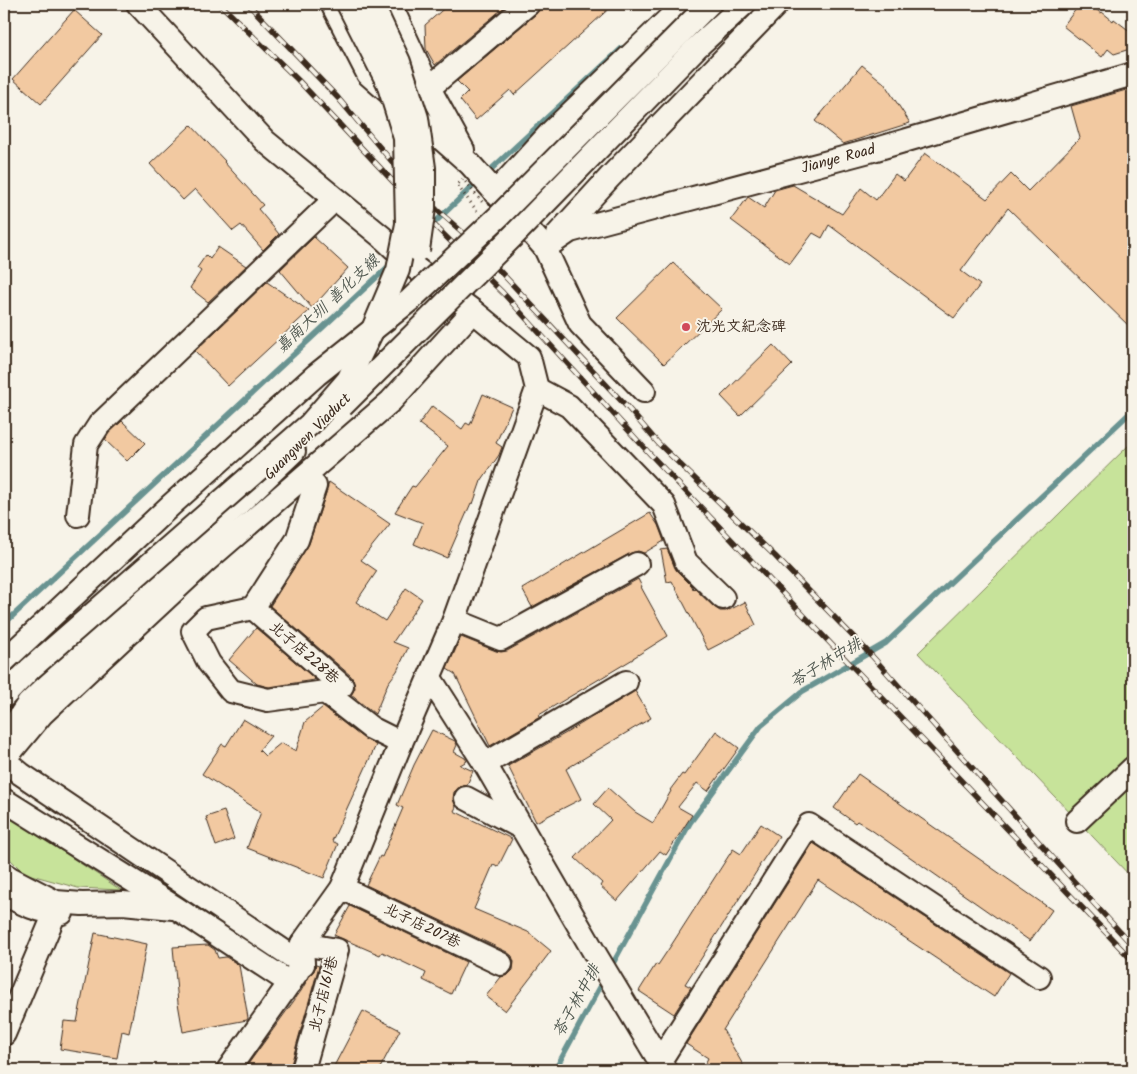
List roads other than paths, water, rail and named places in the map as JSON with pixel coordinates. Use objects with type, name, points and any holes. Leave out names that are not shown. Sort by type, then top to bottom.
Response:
[{"type":"street","points":[[138,4],[266,141],[382,237],[414,267],[473,311],[529,357],[537,388],[454,620],[342,888],[302,954],[290,983],[228,1070]]},
{"type":"street","points":[[332,4],[368,74],[470,164],[545,248],[580,324],[644,391]]},
{"type":"street","name":"Guangwen Viaduct","points":[[4,696],[30,669],[310,424],[348,380],[373,329],[398,270],[407,224],[405,138],[388,83],[348,4]]},
{"type":"street","name":"Guangwen Viaduct","points":[[4,760],[8,734],[28,704],[338,410],[358,386],[382,346],[416,257],[424,208],[424,168],[417,118],[399,62],[372,4]]},
{"type":"street","points":[[390,4],[429,88],[470,164]]},
{"type":"street","points":[[409,110],[429,88],[528,4]]},
{"type":"street","points":[[495,193],[552,131],[684,4]]},
{"type":"street","points":[[4,661],[171,505],[316,375],[410,300],[499,216],[709,4]]},
{"type":"street","points":[[338,410],[514,235],[696,48],[744,4]]},
{"type":"street","points":[[545,248],[610,177],[776,4]]},
{"type":"street","name":"Jianye Road","points":[[545,248],[570,231],[873,150],[1133,74]]},
{"type":"street","points":[[552,131],[610,177]]},
{"type":"street","points":[[78,515],[86,445],[99,425],[335,199]]},
{"type":"street","points":[[302,954],[21,774],[4,760],[42,714],[205,562],[392,401],[473,311]]},
{"type":"street","points":[[4,652],[283,390],[331,349],[344,347],[392,401]]},
{"type":"street","points":[[537,388],[569,406],[664,505],[686,562],[723,598]]},
{"type":"street","points":[[253,608],[296,540],[315,486]]},
{"type":"street","points":[[454,620],[501,639],[637,564]]},
{"type":"street","name":"北子店228巷","points":[[253,608],[342,686],[325,692],[268,700],[231,691],[209,663],[193,631],[206,618],[253,608]]},
{"type":"street","points":[[430,678],[485,764],[662,1066],[809,825],[1039,977]]},
{"type":"street","points":[[485,764],[626,682]]},
{"type":"street","name":"北子店228巷","points":[[325,692],[371,728],[401,743]]},
{"type":"street","points":[[1077,821],[1133,768]]},
{"type":"street","points":[[466,798],[523,829]]},
{"type":"street","points":[[4,800],[176,908],[290,983]]},
{"type":"street","points":[[4,874],[56,902],[82,904],[123,903],[176,908]]},
{"type":"street","name":"北子店207巷","points":[[342,888],[501,964]]},
{"type":"street","points":[[4,894],[26,906],[55,913],[119,912],[151,906]]},
{"type":"street","points":[[4,1034],[55,913]]},
{"type":"street","name":"北子店161巷","points":[[302,954],[337,950],[303,1070]]},
{"type":"waterway","name":"嘉南大圳 善化支線","points":[[486,174],[622,48]]},
{"type":"waterway","name":"嘉南大圳 善化支線","points":[[428,229],[479,180]]},
{"type":"waterway","name":"嘉南大圳 善化支線","points":[[4,624],[392,263]]},
{"type":"waterway","name":"苓子林中排","points":[[611,967],[690,823],[761,726],[803,691],[886,643],[1133,410]]},
{"type":"waterway","name":"苓子林中排","points":[[555,1070],[604,980]]},
{"type":"railway","points":[[220,4],[298,80],[428,219],[503,293],[650,454],[1133,961]]},
{"type":"railway","points":[[248,4],[338,98],[405,177],[437,210],[468,237],[628,408],[658,443],[775,556],[872,656],[1133,946]]},
{"type":"place","name":"沈光文紀念碑","points":[[686,327]]}]
